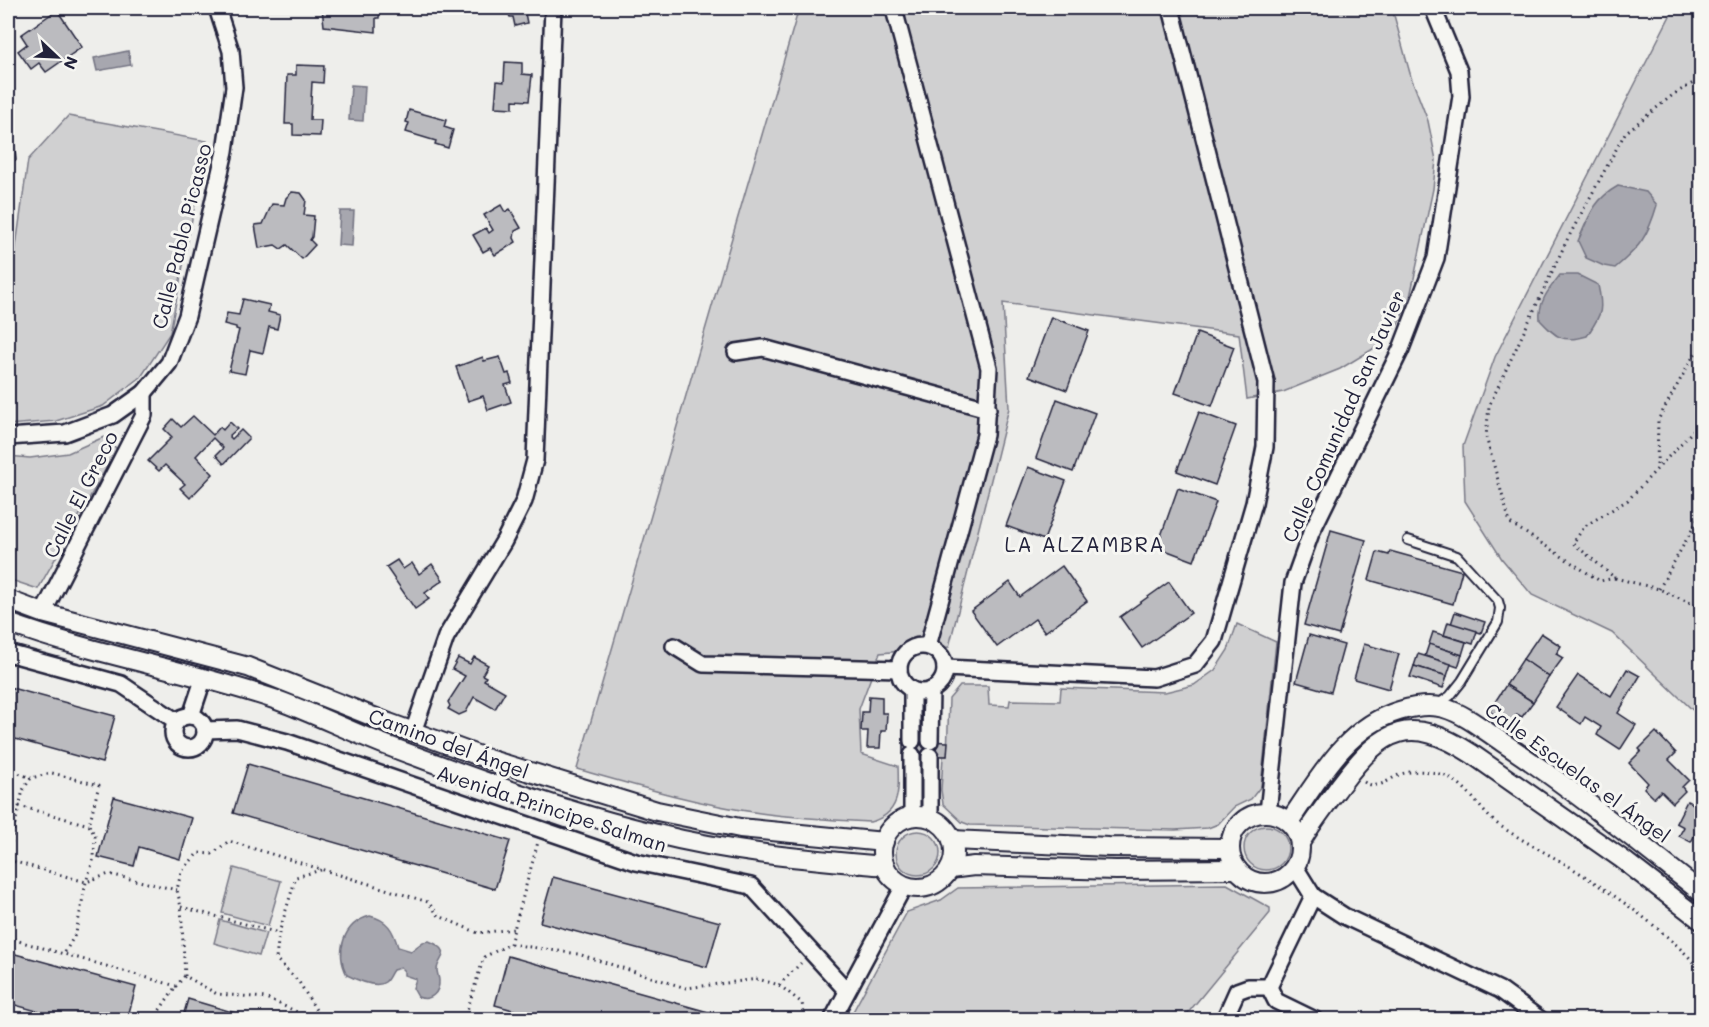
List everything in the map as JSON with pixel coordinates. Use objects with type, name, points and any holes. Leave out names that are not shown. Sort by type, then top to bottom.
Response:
[{"type":"street","name":"Calle Pablo Picasso","points":[[8,437],[65,433],[113,415],[144,393],[169,363],[187,316],[225,151],[234,87],[231,51],[218,8]]},
{"type":"street","points":[[413,732],[447,637],[504,541],[524,501],[535,460],[553,8]]},
{"type":"street","points":[[896,8],[895,13],[989,368],[985,435],[927,646]]},
{"type":"street","points":[[945,668],[1154,678],[1195,666],[1214,641],[1254,503],[1265,447],[1266,382],[1171,8]]},
{"type":"street","name":"Calle Comunidad San Javier","points":[[1268,812],[1293,583],[1311,533],[1401,349],[1436,258],[1461,96],[1459,71],[1433,8]]},
{"type":"street","points":[[736,352],[764,348],[988,409]]},
{"type":"street","name":"Calle El Greco","points":[[43,613],[144,415],[144,393]]},
{"type":"street","name":"Camino del Ángel","points":[[8,600],[43,613],[248,666],[413,732],[544,777],[657,811],[740,828],[884,842]]},
{"type":"street","name":"Camino del Ángel","points":[[8,623],[74,645],[204,677],[279,701],[381,743],[504,788],[658,834],[771,856],[885,866]]},
{"type":"street","points":[[674,646],[703,664],[899,669]]},
{"type":"street","points":[[927,646],[940,654],[945,668],[944,677],[939,685],[921,692],[912,690],[902,681],[899,669],[903,655],[914,647],[927,646]]},
{"type":"street","points":[[8,653],[122,684],[176,721]]},
{"type":"street","points":[[191,716],[204,677]]},
{"type":"street","points":[[912,690],[912,748],[921,817]]},
{"type":"street","points":[[921,817],[930,748],[931,690]]},
{"type":"street","name":"Calle Escuelas el Ángel","points":[[1289,822],[1340,749],[1357,734],[1378,720],[1398,711],[1434,707],[1461,716],[1523,756],[1594,808],[1701,893]]},
{"type":"street","points":[[183,716],[191,716],[200,721],[205,730],[204,738],[199,745],[183,748],[172,736],[172,728],[183,716]]},
{"type":"street","name":"Avenida Principe Salman","points":[[205,730],[237,729],[287,742],[636,862],[751,886],[847,991]]},
{"type":"street","points":[[1300,843],[1311,824],[1349,773],[1372,747],[1392,734],[1419,731],[1437,735],[1472,754],[1622,859],[1701,921]]},
{"type":"street","points":[[1268,812],[1279,815],[1289,822],[1297,831],[1300,843],[1300,856],[1295,867],[1278,881],[1256,882],[1245,877],[1237,869],[1230,848],[1233,834],[1241,822],[1253,814],[1268,812]]},
{"type":"street","points":[[921,817],[944,826],[952,840],[954,860],[944,878],[925,888],[904,886],[892,878],[885,866],[882,853],[884,842],[888,832],[895,825],[921,817]]},
{"type":"street","points":[[952,840],[1139,848],[1230,848]]},
{"type":"street","points":[[950,869],[974,866],[1116,870],[1237,869]]},
{"type":"street","points":[[1295,867],[1313,896],[1344,916],[1500,990],[1541,1020]]},
{"type":"street","points":[[832,1020],[904,886]]},
{"type":"street","points":[[1269,987],[1313,896]]},
{"type":"street","points":[[1224,1020],[1237,992],[1248,987],[1269,987]]},
{"type":"street","points":[[1269,987],[1276,1001],[1315,1020]]},
{"type":"lane","points":[[1408,540],[1457,556],[1497,601],[1500,608],[1498,622],[1462,681],[1450,696],[1434,707]]},
{"type":"path","points":[[1701,78],[1674,94],[1625,133],[1567,240],[1489,406],[1486,438],[1510,523],[1600,581],[1615,578],[1659,589],[1701,608]]},
{"type":"path","points":[[1658,466],[1658,420],[1694,355],[1701,347]]},
{"type":"path","points":[[1615,578],[1573,543],[1585,526],[1628,500],[1701,422]]},
{"type":"path","points":[[1659,589],[1701,512]]},
{"type":"path","points":[[8,769],[31,778],[52,773],[99,785],[89,825],[95,836],[94,858],[86,882],[76,933],[64,954]]},
{"type":"path","points":[[1349,773],[1368,784],[1375,785],[1382,785],[1415,771],[1432,772],[1450,778],[1466,789],[1497,824],[1589,878],[1682,950],[1701,971]]},
{"type":"path","points":[[8,854],[23,789],[31,778]]},
{"type":"path","points":[[19,806],[89,825]]},
{"type":"path","points":[[510,944],[542,829]]},
{"type":"path","points":[[153,1020],[185,976],[181,907],[177,890],[182,872],[198,853],[212,854],[229,841],[428,902],[440,916],[478,933],[514,929]]},
{"type":"path","points":[[8,860],[86,882],[110,874],[177,890]]},
{"type":"path","points":[[322,869],[296,877],[279,933],[276,960],[299,982],[322,1020]]},
{"type":"path","points":[[181,907],[279,933]]},
{"type":"path","points":[[8,938],[176,986]]},
{"type":"path","points":[[464,1020],[484,957],[510,944],[578,954],[686,988],[758,979],[779,985],[802,1003],[805,1020]]},
{"type":"path","points":[[779,985],[812,953]]},
{"type":"path","points":[[185,976],[217,994],[266,998],[315,1020]]},
{"type":"path","points":[[467,1013],[472,1020]]},
{"type":"shaded area","points":[[799,8],[1392,8],[1411,77],[1428,121],[1436,160],[1433,189],[1410,297],[1398,324],[1378,346],[1340,369],[1283,392],[1247,399],[1239,334],[1003,303],[1009,408],[949,647],[880,653],[859,709],[861,754],[898,766],[896,801],[887,814],[870,822],[787,816],[714,805],[577,769]]},
{"type":"shaded area","points":[[1674,8],[1701,8],[1701,718],[1612,633],[1532,595],[1502,559],[1465,501],[1463,446],[1495,357]]},
{"type":"shaded area","points":[[128,51],[131,65],[97,71],[94,58]]},
{"type":"shaded area","points":[[351,85],[365,86],[363,121],[349,120]]},
{"type":"shaded area","points":[[68,116],[207,141],[170,333],[141,377],[103,406],[56,421],[8,425],[8,304],[28,160]]},
{"type":"shaded area","points":[[1618,186],[1646,192],[1657,205],[1642,240],[1615,268],[1586,258],[1578,241],[1597,203]]},
{"type":"shaded area","points":[[340,211],[354,211],[352,246],[338,245]]},
{"type":"shaded area","points":[[1560,275],[1578,275],[1598,285],[1601,301],[1600,312],[1587,336],[1572,339],[1560,337],[1540,320],[1543,302]]},
{"type":"shaded area","points":[[104,437],[117,449],[38,589],[8,579],[8,456],[30,458],[68,453]]},
{"type":"shaded area","points":[[1237,624],[1276,642],[1261,786],[1251,799],[1234,807],[1218,824],[1208,828],[1175,830],[970,825],[962,822],[943,804],[941,790],[943,756],[947,756],[949,699],[960,686],[988,686],[989,705],[1009,706],[1010,700],[1060,701],[1061,688],[1165,692],[1194,685],[1215,670],[1228,650]]},
{"type":"shaded area","points":[[1266,826],[1281,833],[1288,848],[1281,863],[1266,870],[1251,863],[1244,848],[1251,833]]},
{"type":"shaded area","points":[[918,831],[927,832],[934,837],[939,844],[939,862],[934,869],[927,874],[918,875],[909,874],[902,869],[897,862],[896,853],[897,844],[902,837],[909,832]]},
{"type":"shaded area","points":[[234,868],[281,881],[268,926],[222,913]]},
{"type":"shaded area","points":[[1227,884],[1270,908],[1270,913],[1183,1019],[849,1019],[907,912],[941,900],[958,888]]},
{"type":"shaded area","points":[[370,916],[381,920],[389,927],[398,947],[411,951],[423,942],[429,941],[442,948],[443,955],[437,970],[439,985],[433,995],[426,998],[418,997],[413,988],[416,979],[404,975],[401,968],[393,970],[386,981],[381,984],[366,983],[347,975],[342,957],[344,940],[353,925]]},
{"type":"shaded area","points":[[220,920],[266,933],[259,956],[214,943]]},
{"type":"building","points":[[322,8],[380,8],[379,18],[376,18],[376,32],[324,26]]},
{"type":"building","points":[[506,8],[533,8],[534,10],[525,13],[527,23],[515,26],[513,17],[510,17]]},
{"type":"building","points":[[57,10],[82,47],[46,72],[39,63],[31,69],[18,51],[27,44],[21,35]]},
{"type":"building","points":[[505,62],[522,63],[522,74],[532,75],[529,101],[513,100],[513,108],[495,107],[497,81],[504,82]]},
{"type":"building","points":[[296,65],[324,66],[323,83],[312,82],[310,120],[321,120],[320,136],[293,135],[293,124],[285,124],[287,75],[296,75]]},
{"type":"building","points":[[409,110],[446,120],[444,127],[453,130],[448,148],[435,144],[436,141],[406,132]]},
{"type":"building","points":[[8,116],[11,116],[16,160],[8,161]]},
{"type":"building","points":[[292,192],[301,193],[306,200],[304,215],[314,216],[310,240],[315,245],[302,259],[287,245],[281,249],[275,245],[259,248],[255,225],[263,224],[272,204],[284,205],[286,198]]},
{"type":"building","points":[[501,205],[505,212],[510,209],[521,228],[515,231],[516,242],[495,255],[490,248],[483,252],[473,235],[486,228],[489,233],[493,230],[484,215]]},
{"type":"building","points":[[243,299],[270,305],[268,312],[280,315],[277,329],[269,327],[263,353],[250,350],[245,374],[229,371],[239,330],[224,324],[227,313],[239,315]]},
{"type":"building","points":[[1051,317],[1089,331],[1067,390],[1029,376]]},
{"type":"building","points":[[1197,333],[1234,347],[1212,406],[1175,393]]},
{"type":"building","points":[[483,357],[484,361],[500,357],[512,383],[505,385],[511,402],[488,410],[483,396],[468,401],[456,367]]},
{"type":"building","points":[[1057,399],[1095,413],[1073,472],[1036,458]]},
{"type":"building","points":[[1199,412],[1236,426],[1215,485],[1177,471]]},
{"type":"building","points":[[193,416],[213,435],[220,427],[223,430],[230,422],[237,429],[229,436],[232,439],[241,430],[249,438],[224,464],[216,455],[223,448],[213,438],[196,456],[213,474],[190,498],[180,488],[185,484],[165,465],[159,471],[148,461],[172,437],[164,429],[173,419],[181,427]]},
{"type":"building","points":[[1028,467],[1066,481],[1044,540],[1006,526]]},
{"type":"building","points":[[1178,488],[1216,502],[1194,561],[1157,547]]},
{"type":"building","points":[[1331,530],[1366,540],[1339,635],[1304,625]]},
{"type":"building","points":[[1390,551],[1462,571],[1453,604],[1369,580],[1377,552],[1389,555]]},
{"type":"building","points":[[397,560],[403,569],[412,563],[419,574],[432,564],[443,580],[425,593],[429,599],[415,609],[386,567]]},
{"type":"building","points":[[1062,566],[1087,601],[1045,632],[1035,619],[997,647],[971,611],[1010,582],[1020,597]]},
{"type":"building","points":[[1169,582],[1191,613],[1142,648],[1120,617]]},
{"type":"building","points":[[1455,612],[1485,622],[1481,633],[1451,624]]},
{"type":"building","points":[[1448,622],[1477,631],[1473,644],[1444,635]]},
{"type":"building","points":[[1433,632],[1466,642],[1462,655],[1429,644]]},
{"type":"building","points":[[1541,633],[1561,646],[1556,654],[1563,658],[1549,677],[1523,659]]},
{"type":"building","points":[[1309,635],[1344,645],[1331,692],[1296,682]]},
{"type":"building","points":[[1364,644],[1399,654],[1389,689],[1354,679]]},
{"type":"building","points":[[1429,644],[1462,655],[1458,667],[1425,656]]},
{"type":"building","points":[[1418,654],[1451,664],[1447,676],[1414,666]]},
{"type":"building","points":[[474,657],[488,665],[482,675],[486,677],[484,680],[505,692],[495,709],[474,697],[466,712],[459,715],[448,709],[450,706],[448,702],[465,676],[452,669],[458,658],[470,664]]},
{"type":"building","points":[[1523,659],[1549,677],[1533,702],[1506,685]]},
{"type":"building","points":[[1414,666],[1447,676],[1443,688],[1410,677]]},
{"type":"building","points":[[1627,669],[1640,676],[1618,713],[1636,725],[1620,750],[1597,735],[1601,727],[1585,717],[1581,724],[1556,707],[1578,675],[1611,696]]},
{"type":"building","points":[[1506,685],[1533,702],[1522,717],[1517,714],[1510,725],[1489,711]]},
{"type":"building","points":[[8,687],[115,716],[102,763],[8,737]]},
{"type":"building","points":[[869,696],[882,697],[882,713],[887,713],[886,731],[881,731],[880,748],[867,748],[868,731],[861,731],[862,712],[868,712]]},
{"type":"building","points":[[1656,732],[1676,753],[1669,760],[1689,780],[1682,787],[1685,791],[1673,803],[1661,791],[1654,798],[1644,788],[1648,783],[1629,763]]},
{"type":"building","points":[[903,740],[948,742],[947,756],[903,755]]},
{"type":"building","points":[[248,764],[510,841],[495,889],[233,813]]},
{"type":"building","points":[[114,797],[192,818],[180,859],[139,847],[134,866],[98,857]]},
{"type":"building","points":[[1687,801],[1702,808],[1702,835],[1696,833],[1691,842],[1679,836],[1684,827],[1676,823]]},
{"type":"building","points":[[553,877],[720,922],[707,967],[540,922]]},
{"type":"building","points":[[8,952],[136,987],[127,1020],[69,1020],[8,1003]]},
{"type":"building","points":[[508,956],[737,1020],[549,1020],[495,1005]]},
{"type":"building","points":[[188,999],[259,1020],[182,1020]]},
{"type":"district","name":"LA ALZAMBRA","points":[[1085,543]]}]
